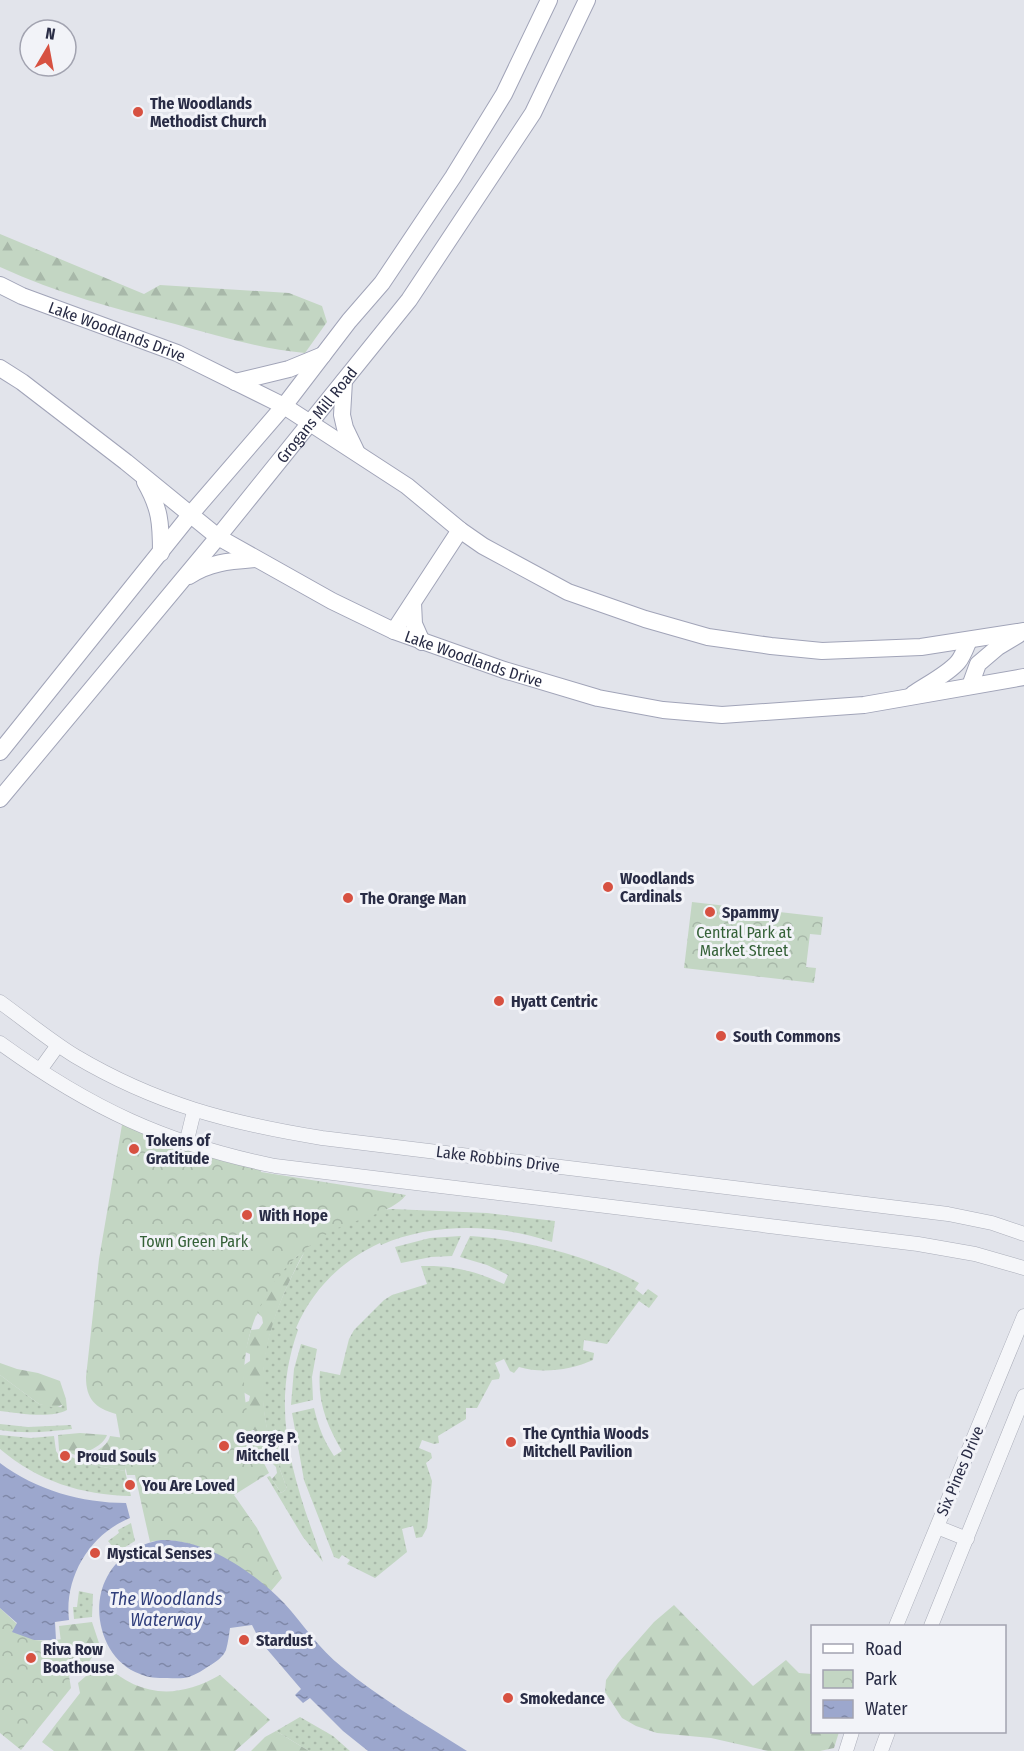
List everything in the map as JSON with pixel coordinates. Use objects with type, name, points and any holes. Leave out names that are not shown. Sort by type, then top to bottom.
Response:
[{"type":"main road","name":"Grogans Mill Road","points":[[0,752],[190,515],[284,406],[382,283],[453,177],[504,94],[549,0]]},
{"type":"main road","name":"Grogans Mill Road","points":[[0,799],[218,537],[409,300],[533,113],[587,0]]},
{"type":"main road","name":"Lake Woodlands Drive","points":[[0,285],[22,296],[177,353],[284,406],[407,486],[483,546],[568,592],[645,619],[708,636],[822,651],[921,647],[1024,631]]},
{"type":"main road","points":[[235,382],[289,369],[324,354]]},
{"type":"main road","name":"Lake Woodlands Drive","points":[[0,368],[22,382],[218,537],[332,601],[394,631],[504,670],[598,698],[663,710],[722,715],[864,705],[1024,677]]},
{"type":"main road","points":[[344,381],[342,415],[356,452]]},
{"type":"main road","points":[[140,474],[154,497],[161,523],[161,553]]},
{"type":"main road","points":[[394,631],[460,530]]},
{"type":"main road","points":[[179,583],[199,569],[217,562],[256,559]]},
{"type":"main road","points":[[413,603],[414,624],[422,642]]},
{"type":"main road","points":[[970,686],[978,664],[998,647],[1024,631]]},
{"type":"main road","points":[[910,697],[948,671],[959,660],[969,640]]},
{"type":"street","name":"Lake Robbins Drive","points":[[0,1002],[58,1045],[124,1082],[194,1111],[261,1128],[322,1138],[948,1214],[992,1223],[1024,1234]]},
{"type":"street","name":"Lake Robbins Drive","points":[[0,1043],[103,1108],[161,1135],[238,1158],[275,1166],[918,1244],[975,1254],[1024,1268]]},
{"type":"street","points":[[40,1070],[58,1045]]},
{"type":"street","points":[[186,1144],[194,1111]]},
{"type":"street","name":"Six Pines Drive","points":[[896,1625],[1024,1316]]},
{"type":"street","name":"Six Pines Drive","points":[[931,1625],[1024,1396]]},
{"type":"street","points":[[937,1527],[967,1539]]},
{"type":"street","points":[[846,1751],[851,1733]]},
{"type":"street","points":[[881,1751],[887,1733]]},
{"type":"green space","points":[[0,234],[144,294],[160,285],[289,293],[322,306],[327,322],[305,353],[240,342],[86,300],[0,267]]},
{"type":"green space","name":"Central Park at Market Street","points":[[692,902],[823,917],[821,935],[810,934],[806,967],[816,968],[814,983],[684,968]]},
{"type":"green space","name":"Town Green Park","points":[[123,1119],[262,1163],[261,1172],[406,1195],[382,1212],[332,1231],[301,1252],[277,1278],[260,1307],[249,1338],[244,1371],[246,1405],[254,1439],[269,1473],[234,1495],[257,1528],[282,1578],[271,1591],[245,1571],[214,1553],[182,1542],[166,1540],[150,1542],[135,1475],[127,1475],[116,1414],[102,1409],[93,1402],[86,1385],[99,1259]]},
{"type":"green space","points":[[379,1210],[487,1213],[555,1221],[552,1242],[510,1232],[466,1228],[423,1232],[381,1245],[380,1243],[353,1258],[341,1268],[311,1301],[296,1328],[298,1330],[289,1361],[285,1390],[285,1419],[295,1476],[323,1562],[303,1537],[267,1477],[270,1476],[281,1493],[287,1489],[266,1424],[263,1378],[269,1335],[284,1294],[304,1253],[256,1316],[256,1306],[274,1277],[328,1228]]},
{"type":"green space","points":[[461,1236],[452,1256],[431,1257],[401,1263],[395,1247],[430,1238]]},
{"type":"green space","points":[[470,1236],[535,1245],[579,1257],[639,1283],[635,1289],[643,1295],[648,1289],[658,1296],[649,1308],[639,1301],[607,1344],[584,1340],[583,1350],[594,1353],[593,1360],[556,1370],[519,1367],[514,1373],[510,1371],[504,1359],[495,1363],[500,1375],[499,1379],[492,1380],[477,1408],[466,1408],[466,1419],[438,1436],[439,1443],[434,1444],[422,1440],[419,1448],[431,1453],[432,1458],[426,1463],[432,1481],[427,1528],[422,1537],[416,1538],[413,1526],[402,1529],[407,1552],[375,1578],[347,1564],[350,1560],[342,1555],[339,1559],[334,1557],[304,1480],[292,1413],[314,1408],[327,1445],[334,1456],[342,1451],[324,1413],[320,1393],[320,1371],[340,1375],[349,1339],[354,1330],[384,1300],[392,1295],[427,1284],[421,1266],[464,1270],[504,1284],[508,1275],[487,1265],[460,1257]]},
{"type":"green space","points":[[305,1250],[285,1292],[270,1334],[263,1377],[266,1423],[287,1489],[281,1493],[272,1479],[277,1473],[276,1467],[271,1462],[264,1463],[254,1441],[257,1434],[254,1430],[250,1430],[244,1403],[249,1401],[250,1396],[243,1392],[244,1365],[250,1361],[250,1354],[245,1352],[251,1330],[259,1329],[263,1323],[262,1317],[257,1312],[276,1281]]},
{"type":"green space","points":[[301,1344],[317,1349],[312,1377],[313,1400],[291,1405],[294,1369]]},
{"type":"green space","points":[[0,1363],[60,1381],[66,1399],[64,1404],[55,1408],[39,1404],[0,1375]]},
{"type":"green space","points":[[0,1375],[39,1404],[61,1407],[66,1399],[67,1410],[43,1415],[0,1411]]},
{"type":"green space","points":[[0,1424],[28,1427],[71,1425],[72,1429],[18,1432],[0,1430]]},
{"type":"green space","points":[[80,1433],[107,1435],[99,1445],[78,1456],[65,1451],[62,1455],[59,1450],[58,1435]]},
{"type":"green space","points":[[0,1435],[31,1438],[54,1436],[56,1451],[62,1460],[66,1460],[67,1455],[87,1464],[125,1471],[131,1496],[95,1493],[45,1478],[29,1470],[0,1449]]},
{"type":"green space","points":[[110,1436],[124,1438],[127,1464],[125,1471],[87,1464],[77,1459],[101,1448]]},
{"type":"green space","points":[[131,1523],[135,1541],[117,1552],[108,1541],[119,1533],[118,1530]]},
{"type":"green space","points":[[79,1591],[93,1594],[92,1617],[74,1619],[73,1607],[77,1607]]},
{"type":"green space","points":[[674,1605],[753,1686],[786,1660],[799,1673],[811,1674],[811,1733],[839,1733],[834,1748],[820,1751],[768,1751],[711,1738],[657,1733],[636,1726],[622,1718],[605,1692],[606,1680],[654,1622]]},
{"type":"green space","points":[[0,1608],[34,1640],[63,1639],[71,1688],[21,1750],[0,1733]]},
{"type":"green space","points":[[92,1622],[100,1646],[88,1663],[68,1677],[65,1674],[59,1626]]},
{"type":"green space","points":[[102,1662],[130,1682],[158,1691],[188,1688],[220,1675],[270,1720],[235,1751],[54,1751],[42,1742],[80,1693],[78,1683]]},
{"type":"green space","points":[[300,1717],[333,1736],[350,1751],[309,1751],[276,1731]]},
{"type":"green space","points":[[276,1731],[309,1751],[251,1751],[265,1737]]},
{"type":"water","points":[[0,1463],[44,1488],[93,1501],[126,1503],[130,1518],[103,1535],[83,1559],[71,1588],[69,1620],[55,1622],[56,1640],[34,1640],[12,1632],[17,1623],[0,1608]]},
{"type":"water","name":"The Woodlands Waterway","points":[[161,1540],[195,1545],[212,1551],[244,1569],[284,1603],[319,1645],[342,1667],[387,1700],[467,1751],[368,1751],[343,1731],[310,1698],[303,1703],[295,1695],[301,1689],[260,1641],[252,1625],[230,1628],[227,1647],[223,1655],[214,1663],[189,1677],[149,1677],[127,1667],[117,1658],[103,1633],[99,1604],[102,1590],[107,1577],[123,1557],[137,1548]]},
{"type":"place","name":"The Woodlands Methodist Church","points":[[138,112]]},
{"type":"place","name":"Woodlands Cardinals","points":[[608,887]]},
{"type":"place","name":"The Orange Man","points":[[348,898]]},
{"type":"place","name":"Spammy","points":[[710,912]]},
{"type":"place","name":"Hyatt Centric","points":[[499,1001]]},
{"type":"place","name":"South Commons","points":[[721,1036]]},
{"type":"place","name":"Tokens of Gratitude","points":[[134,1149]]},
{"type":"place","name":"With Hope","points":[[247,1215]]},
{"type":"place","name":"The Cynthia Woods Mitchell Pavilion","points":[[511,1442]]},
{"type":"place","name":"George P. Mitchell","points":[[224,1446]]},
{"type":"place","name":"Proud Souls","points":[[65,1456]]},
{"type":"place","name":"You Are Loved","points":[[130,1485]]},
{"type":"place","name":"Mystical Senses","points":[[95,1553]]},
{"type":"place","name":"Stardust","points":[[244,1640]]},
{"type":"place","name":"Riva Row Boathouse","points":[[31,1658]]},
{"type":"place","name":"Smokedance","points":[[508,1698]]}]
